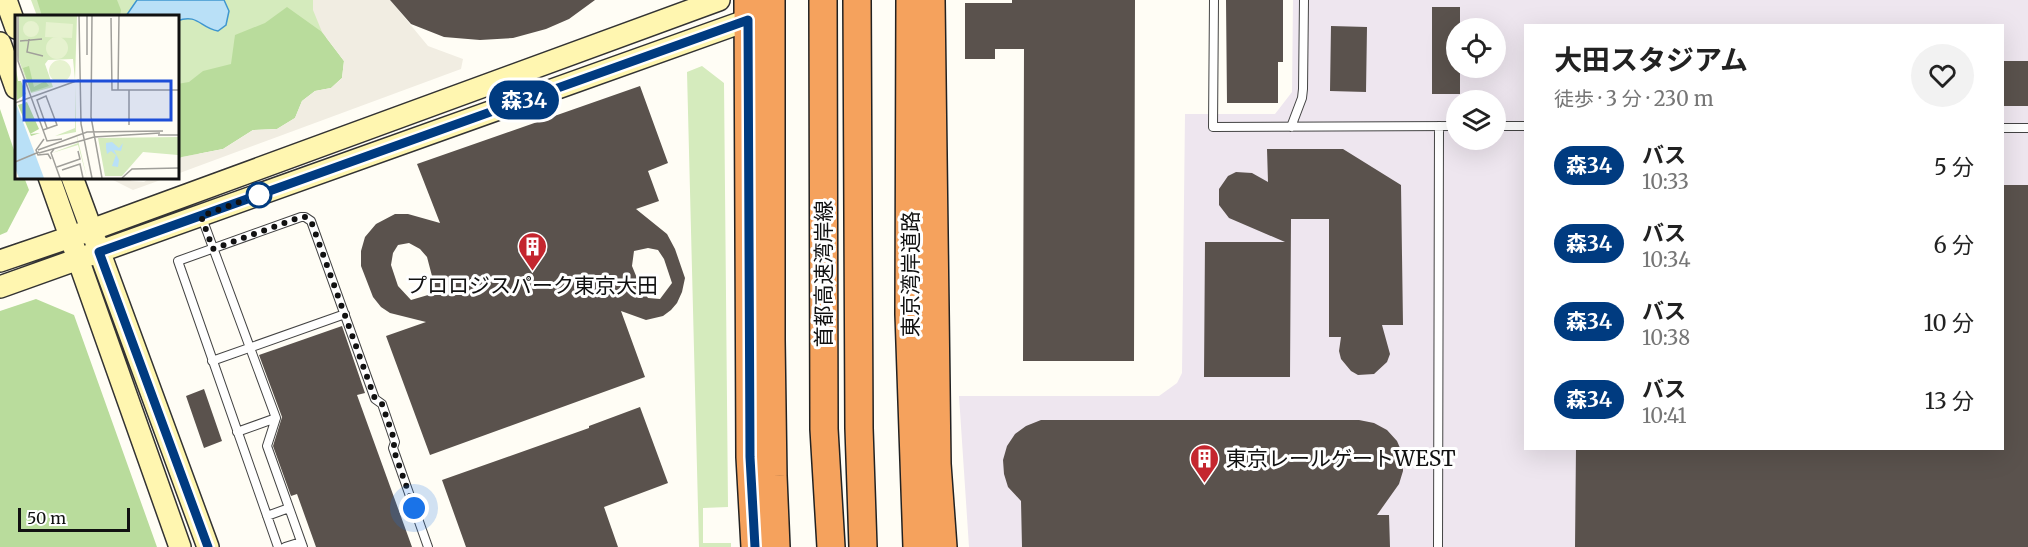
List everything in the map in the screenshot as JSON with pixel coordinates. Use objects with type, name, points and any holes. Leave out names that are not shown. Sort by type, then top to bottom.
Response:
[{"type":"highway","points":[[771,0],[771,340],[776,547]]},
{"type":"highway","points":[[809,0],[812,54],[822,93]]},
{"type":"highway","name":"首都高速湾岸線","points":[[823,0],[824,429],[831,547]]},
{"type":"highway","name":"首都高速湾岸線","points":[[857,0],[859,428],[863,547]]},
{"type":"highway","points":[[856,105],[865,72],[868,0]]},
{"type":"highway","name":"東京湾岸道路","points":[[910,0],[909,314],[917,547]]},
{"type":"highway","points":[[931,0],[937,464],[943,547]]},
{"type":"highway","points":[[748,10],[750,457],[755,547]]},
{"type":"highway","points":[[859,428],[876,547]]},
{"type":"highway","points":[[822,547],[824,429]]},
{"type":"street","points":[[6,0],[15,25]]},
{"type":"street","points":[[0,261],[91,230],[720,0]]},
{"type":"street","points":[[0,287],[201,216],[748,10]]},
{"type":"street","points":[[0,43],[15,85]]},
{"type":"street","points":[[48,178],[180,547]]},
{"type":"street","points":[[72,178],[208,547]]},
{"type":"lane","points":[[1214,0],[1213,127],[1446,126]]},
{"type":"lane","points":[[1292,127],[1303,89],[1304,0]]},
{"type":"lane","points":[[1438,547],[1439,126]]},
{"type":"lane","points":[[1506,126],[1524,126]]},
{"type":"lane","points":[[2004,128],[2028,128]]},
{"type":"lane","points":[[201,216],[276,418],[267,446],[302,544],[285,547]]},
{"type":"lane","points":[[278,547],[178,261],[301,217],[309,219],[375,399],[382,404],[395,442],[393,448],[428,547]]},
{"type":"lane","points":[[212,361],[345,314]]},
{"type":"lane","points":[[237,432],[276,418]]},
{"type":"lane","points":[[267,516],[289,508]]},
{"type":"shaded area","points":[[313,0],[390,0],[428,46],[463,59],[461,69],[178,174],[178,159],[223,149],[253,130],[277,129],[295,118],[302,101],[315,91],[331,88],[342,78],[344,61],[322,32],[313,10]]},
{"type":"shaded area","points":[[1293,0],[2028,0],[2028,547],[969,547],[959,396],[1159,396],[1177,383],[1182,373],[1185,114],[1275,114],[1292,92]]},
{"type":"shaded area","points":[[109,178],[127,178],[144,182],[150,178],[166,178],[133,190]]},
{"type":"green space","points":[[31,0],[366,0],[178,173],[178,15],[37,15]]},
{"type":"green space","points":[[37,0],[117,0],[121,10],[120,15],[42,15]]},
{"type":"green space","points":[[287,7],[322,32],[344,61],[342,78],[331,88],[315,91],[302,101],[295,118],[277,129],[253,130],[223,149],[178,159],[178,84],[189,82],[203,71],[231,64],[235,35],[265,23]]},
{"type":"green space","points":[[702,66],[724,83],[728,507],[703,508],[703,543],[731,543],[731,547],[699,547],[687,72]]},
{"type":"green space","points":[[0,109],[15,153],[15,178],[24,178],[29,190],[7,232],[0,235]]},
{"type":"green space","points":[[36,299],[74,315],[157,547],[0,547],[0,311]]},
{"type":"water","points":[[137,0],[224,0],[229,11],[226,25],[218,31],[194,20],[178,21],[178,15],[127,15]]},
{"type":"building","points":[[390,0],[595,0],[569,19],[546,29],[513,38],[480,40],[444,37],[411,24]]},
{"type":"building","points":[[1012,0],[1135,0],[1134,361],[1023,361],[1024,49],[995,49],[995,59],[965,59],[965,3],[1012,3]]},
{"type":"building","points":[[1226,0],[1283,0],[1283,62],[1278,62],[1278,103],[1227,103]]},
{"type":"building","points":[[1432,7],[1460,7],[1460,18],[1446,18],[1446,78],[1460,78],[1460,90],[1446,90],[1446,94],[1432,94]]},
{"type":"building","points":[[1331,26],[1367,27],[1366,92],[1330,91]]},
{"type":"building","points":[[2004,61],[2028,61],[2028,106],[2004,106]]},
{"type":"building","name":"プロロジスパーク東京大田","points":[[640,86],[668,163],[648,171],[659,201],[636,209],[667,234],[685,278],[677,303],[663,316],[646,320],[621,311],[645,377],[430,455],[386,336],[426,322],[390,313],[381,307],[373,297],[361,266],[361,251],[365,237],[376,224],[395,214],[408,214],[440,223],[417,164]],"holes":[[[409,243],[420,249],[427,257],[432,276],[428,295],[411,300],[398,286],[391,265],[393,253],[398,245]],[[648,248],[658,250],[664,259],[672,283],[660,299],[648,298],[632,266],[634,251]]]},
{"type":"building","points":[[1267,149],[1343,149],[1401,185],[1403,325],[1382,325],[1390,354],[1387,362],[1374,374],[1358,375],[1351,371],[1341,359],[1339,351],[1341,337],[1329,337],[1329,219],[1291,219],[1290,377],[1204,377],[1205,242],[1285,242],[1229,218],[1219,205],[1219,189],[1228,176],[1236,172],[1252,173],[1268,182]]},
{"type":"building","points":[[2004,185],[2028,185],[2028,547],[1575,547],[1576,450],[2004,450]]},
{"type":"building","points":[[342,326],[365,393],[357,395],[412,547],[316,547],[297,494],[291,496],[273,446],[282,417],[259,355]]},
{"type":"building","points":[[204,389],[222,441],[204,448],[186,396]]},
{"type":"building","points":[[640,407],[668,483],[604,507],[618,547],[466,547],[442,480],[589,428],[589,426]]},
{"type":"building","name":"東京レールゲートWEST","points":[[1041,420],[1359,420],[1374,423],[1387,430],[1397,441],[1403,455],[1403,471],[1399,484],[1377,515],[1389,515],[1390,547],[1022,547],[1021,501],[1008,487],[1003,460],[1007,446],[1015,434],[1026,426]]},
{"type":"bus line","name":"森34","points":[[208,547],[99,252],[748,20],[750,457],[755,547]]},
{"type":"place","name":"プロロジスパーク東京大田","points":[[532,272]]},
{"type":"place","name":"東京レールゲートWEST","points":[[1205,484]]},
{"type":"route","points":[[259,195],[201,216],[213,249],[301,217],[311,221],[375,399],[382,404],[395,442],[393,448],[414,508]]}]
